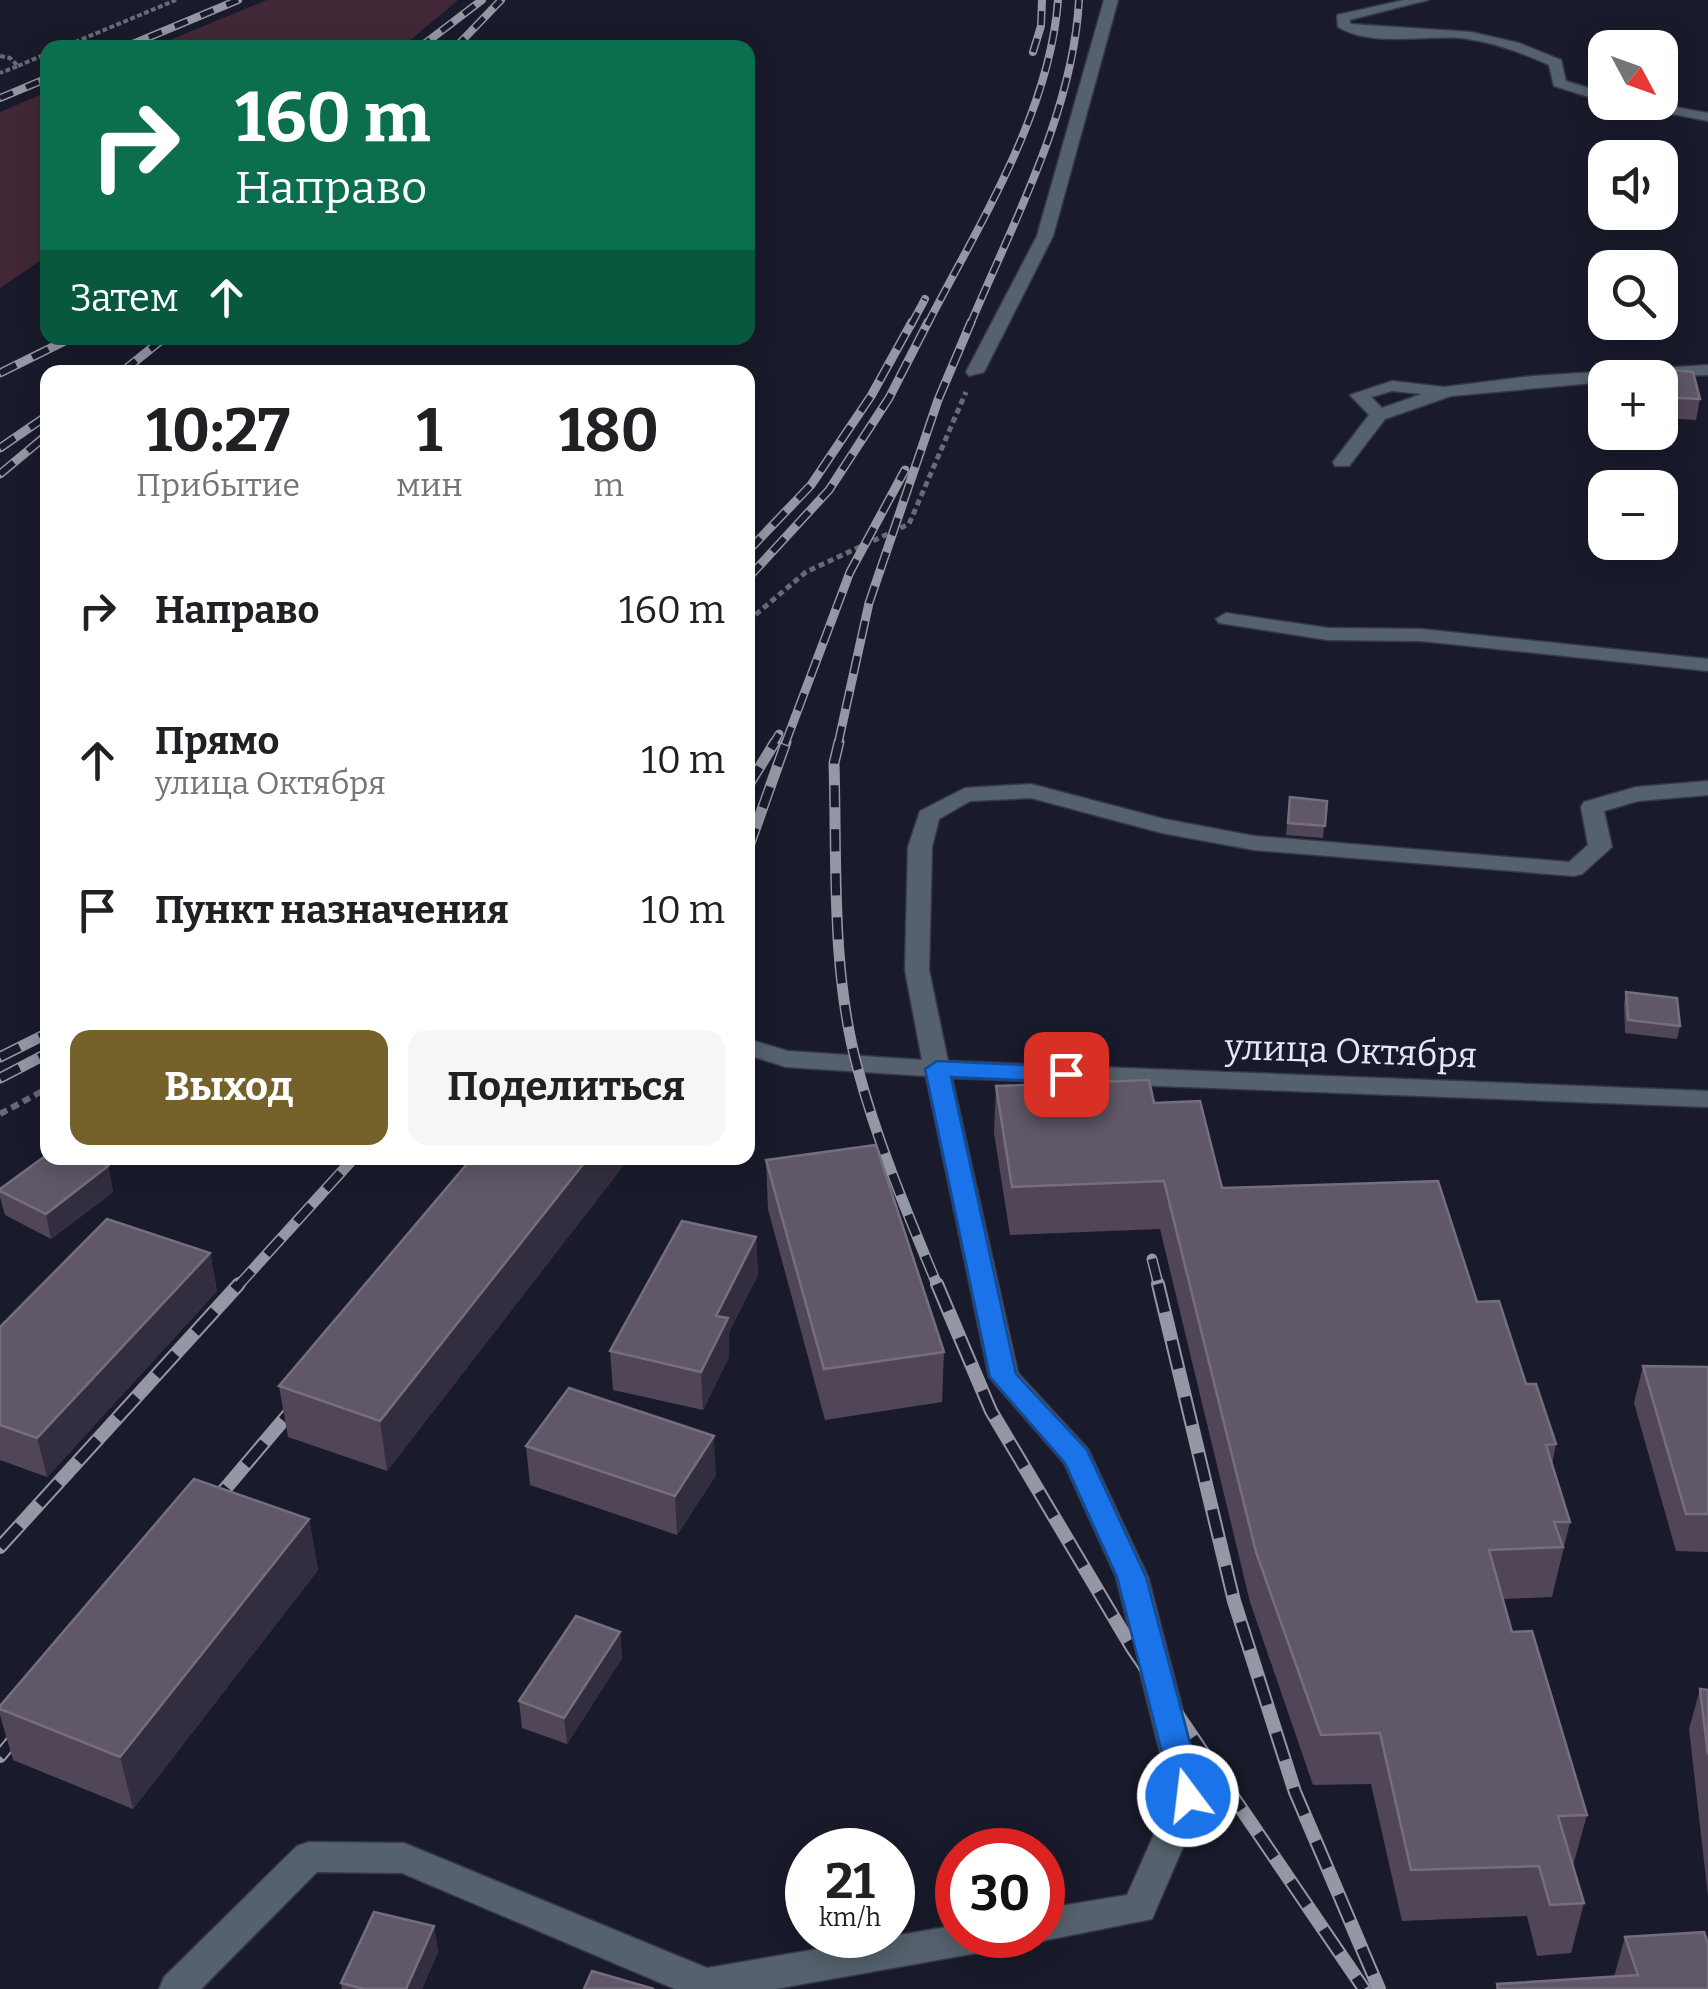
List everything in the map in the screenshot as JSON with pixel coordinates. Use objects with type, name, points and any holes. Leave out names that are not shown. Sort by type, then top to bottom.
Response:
[{"type":"street","points":[[975,372],[1045,236],[1111,0]]},
{"type":"street","points":[[1421,0],[1342,18],[1345,28],[1368,33],[1438,32],[1488,37],[1522,47],[1556,64],[1559,83],[1588,92]]},
{"type":"street","points":[[1678,112],[1708,117]]},
{"type":"street","points":[[1379,414],[1359,395],[1392,386],[1448,391],[1534,381],[1708,370]]},
{"type":"street","points":[[1342,462],[1379,414],[1448,391]]},
{"type":"street","points":[[1226,618],[1328,634],[1422,635],[1708,664]]},
{"type":"street","points":[[1065,1921],[1139,1908],[1188,1796],[1132,1577],[1077,1457],[1004,1377],[917,970],[920,847],[928,816],[965,794],[1032,790],[1162,826],[1254,842],[1574,869],[1600,847],[1592,807],[1636,794],[1708,788]]},
{"type":"street","name":"улица Октября","points":[[755,1049],[786,1058],[991,1072],[1708,1100]]},
{"type":"street","points":[[177,1989],[310,1858],[404,1858],[706,1985],[935,1944]]},
{"type":"path","points":[[80,40],[176,0]]},
{"type":"path","points":[[0,56],[10,58],[18,66]]},
{"type":"path","points":[[0,73],[40,57]]},
{"type":"path","points":[[755,615],[806,572],[908,524],[975,372]]},
{"type":"path","points":[[0,1114],[40,1092]]},
{"type":"shaded area","points":[[267,0],[458,0],[410,40],[170,40]]},
{"type":"shaded area","points":[[40,95],[40,261],[0,288],[0,112]]},
{"type":"building","points":[[1678,371],[1693,372],[1700,399],[1678,398]]},
{"type":"building","points":[[1290,797],[1327,801],[1325,826],[1288,823]]},
{"type":"building","points":[[1626,992],[1677,998],[1680,1026],[1628,1020]]},
{"type":"building","points":[[1149,1080],[1154,1103],[1200,1101],[1222,1188],[1438,1181],[1477,1302],[1499,1301],[1526,1384],[1536,1384],[1556,1444],[1546,1445],[1570,1522],[1554,1522],[1563,1547],[1489,1550],[1512,1632],[1532,1631],[1587,1815],[1558,1816],[1584,1903],[1550,1905],[1539,1866],[1411,1870],[1380,1733],[1321,1735],[1256,1552],[1164,1181],[1012,1187],[996,1086]]},
{"type":"building","points":[[876,1145],[944,1352],[824,1369],[766,1160]]},
{"type":"building","points":[[40,1160],[40,1165],[108,1166],[46,1214],[0,1189]]},
{"type":"building","points":[[466,1165],[582,1165],[380,1421],[279,1386]]},
{"type":"building","points":[[107,1219],[210,1253],[37,1438],[0,1425],[0,1327]]},
{"type":"building","points":[[682,1221],[756,1237],[716,1316],[728,1318],[701,1372],[610,1351]]},
{"type":"building","points":[[1643,1366],[1708,1367],[1708,1514],[1686,1514]]},
{"type":"building","points":[[569,1388],[714,1436],[675,1496],[526,1446]]},
{"type":"building","points":[[194,1479],[309,1519],[120,1757],[0,1709],[0,1706]]},
{"type":"building","points":[[576,1616],[620,1632],[564,1718],[519,1701]]},
{"type":"building","points":[[1700,1689],[1708,1690],[1708,1755]]},
{"type":"building","points":[[374,1912],[434,1926],[406,1989],[364,1989],[341,1983]]},
{"type":"building","points":[[1704,1932],[1708,1944],[1708,1989],[1498,1989],[1497,1984],[1638,1975],[1625,1937]]},
{"type":"building","points":[[592,1971],[654,1989],[584,1989]]},
{"type":"railway","points":[[142,40],[238,0]]},
{"type":"railway","points":[[430,40],[482,0]]},
{"type":"railway","points":[[463,40],[501,0]]},
{"type":"railway","points":[[1033,52],[1041,26],[1042,0]]},
{"type":"railway","points":[[927,325],[1009,168],[1026,126],[1052,42],[1058,0]]},
{"type":"railway","points":[[970,325],[1053,125],[1074,42],[1079,0]]},
{"type":"railway","points":[[0,98],[40,81]]},
{"type":"railway","points":[[911,325],[925,299]]},
{"type":"railway","points":[[755,544],[811,485],[871,396],[912,322]]},
{"type":"railway","points":[[755,570],[829,490],[889,398],[928,322]]},
{"type":"railway","points":[[838,744],[869,603],[938,400],[971,322]]},
{"type":"railway","points":[[0,373],[57,345]]},
{"type":"railway","points":[[131,365],[155,345]]},
{"type":"railway","points":[[0,448],[40,420]]},
{"type":"railway","points":[[0,474],[40,441]]},
{"type":"railway","points":[[785,744],[850,572],[905,470]]},
{"type":"railway","points":[[773,744],[779,734]]},
{"type":"railway","points":[[755,775],[775,742]]},
{"type":"railway","points":[[755,829],[786,742]]},
{"type":"railway","points":[[839,742],[834,763],[837,916],[849,1029],[884,1150],[938,1287]]},
{"type":"railway","points":[[0,1057],[40,1037]]},
{"type":"railway","points":[[0,1078],[40,1057]]},
{"type":"railway","points":[[237,1287],[348,1165]]},
{"type":"railway","points":[[1152,1259],[1159,1287]]},
{"type":"railway","points":[[0,1547],[239,1284]]},
{"type":"railway","points":[[937,1284],[991,1411],[1132,1648],[1364,1989]]},
{"type":"railway","points":[[1158,1284],[1234,1601],[1295,1792],[1379,1989]]},
{"type":"railway","points":[[208,1509],[302,1398]]},
{"type":"railway","points":[[0,1756],[27,1723]]},
{"type":"route","points":[[1066,1074],[937,1069],[1004,1377],[1077,1457],[1132,1577],[1188,1796]]}]
